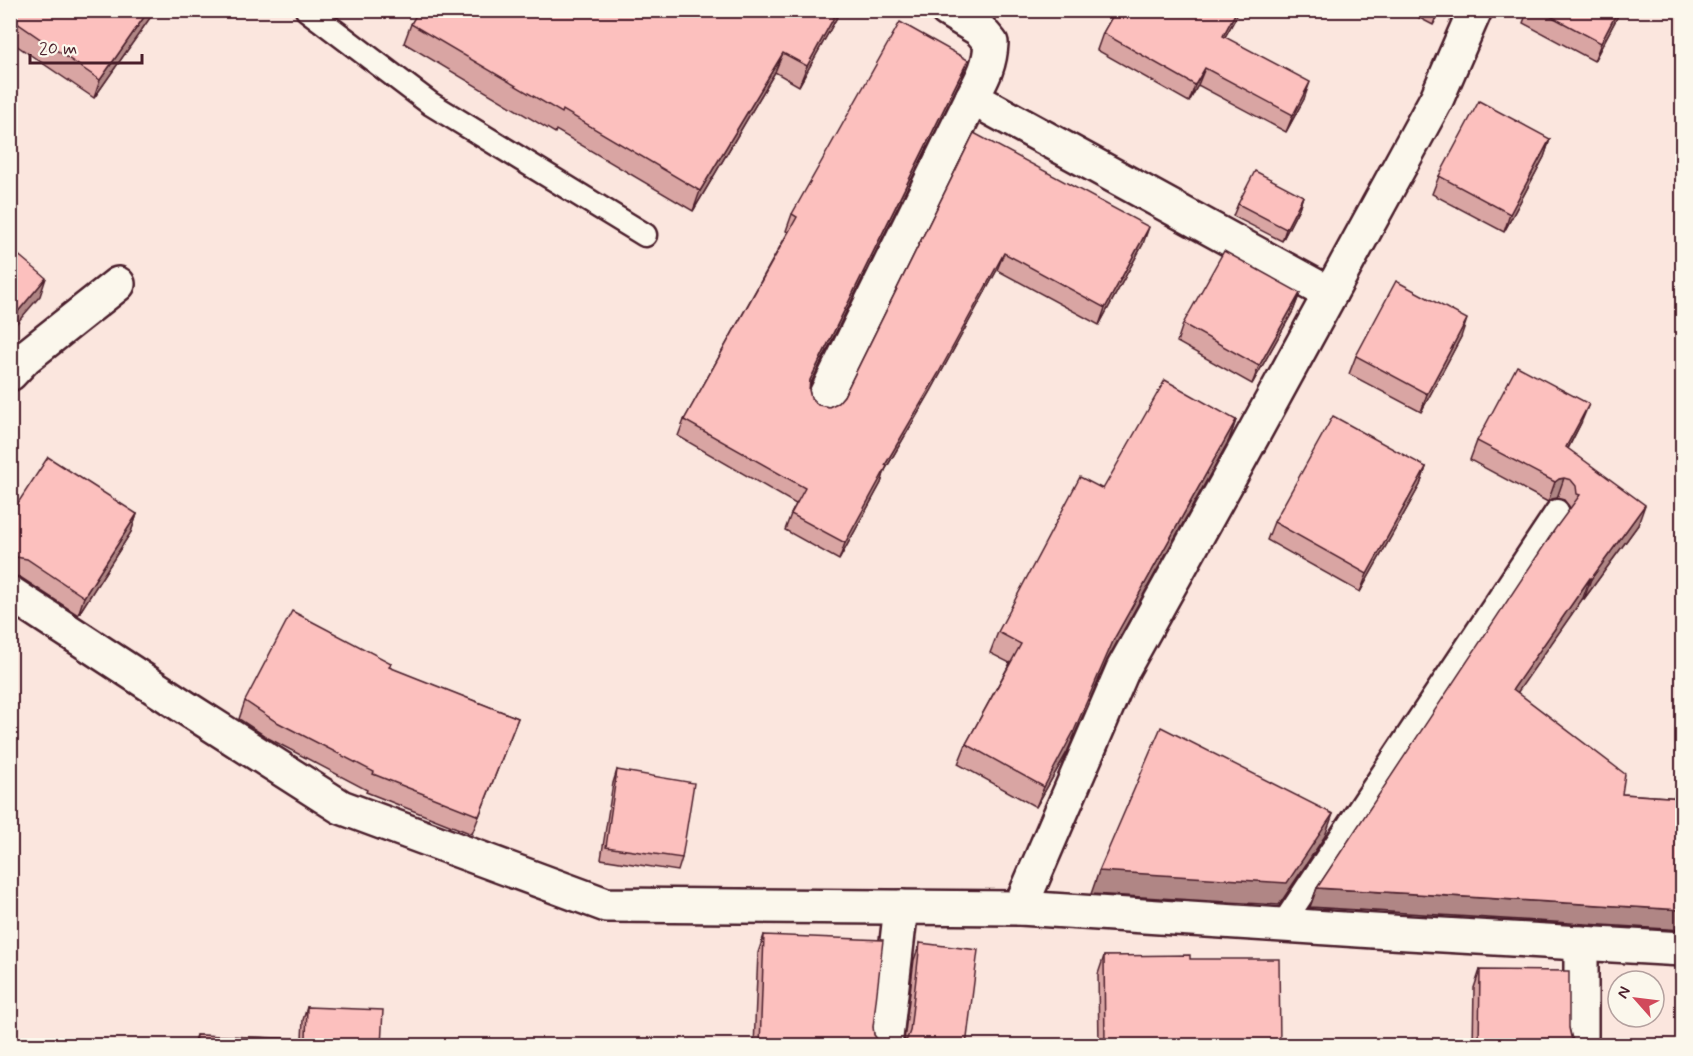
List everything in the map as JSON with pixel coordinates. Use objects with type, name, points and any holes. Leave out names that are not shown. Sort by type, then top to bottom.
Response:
[{"type":"street","points":[[821,405],[985,75],[991,43],[980,30],[947,10]]},
{"type":"street","points":[[1020,908],[1123,669],[1437,98],[1474,10]]},
{"type":"street","points":[[972,98],[1330,294]]},
{"type":"street","points":[[10,374],[26,357],[118,284]]},
{"type":"street","points":[[10,593],[341,807],[606,905],[1020,908],[1683,950]]},
{"type":"street","points":[[885,1046],[901,907]]},
{"type":"street","points":[[1581,943],[1581,1046]]},
{"type":"lane","points":[[307,10],[431,104],[645,235]]},
{"type":"lane","points":[[1282,925],[1557,511]]},
{"type":"building","points":[[10,10],[149,10],[100,80],[10,18]]},
{"type":"building","points":[[419,10],[838,10],[807,66],[783,53],[700,191],[411,24]]},
{"type":"building","points":[[1116,10],[1237,10],[1223,36],[1310,82],[1293,115],[1205,68],[1195,85],[1103,33]]},
{"type":"building","points":[[1539,10],[1618,10],[1601,43]]},
{"type":"building","points":[[900,22],[968,60],[810,380],[811,398],[818,405],[829,407],[838,403],[844,396],[974,133],[1149,227],[1105,308],[1004,253],[885,465],[887,466],[845,543],[791,514],[805,488],[684,420],[797,217],[792,214]]},
{"type":"building","points":[[1479,101],[1550,139],[1510,214],[1439,176]]},
{"type":"building","points":[[1255,171],[1303,196],[1286,229],[1238,204]]},
{"type":"building","points":[[10,248],[46,278],[10,321]]},
{"type":"building","points":[[1224,251],[1300,293],[1259,366],[1183,324]]},
{"type":"building","points":[[1396,281],[1467,319],[1427,394],[1356,356]]},
{"type":"building","points":[[1517,366],[1589,404],[1566,447],[1645,505],[1590,578],[1513,689],[1625,774],[1622,794],[1683,798],[1683,910],[1317,888],[1555,529],[1580,495],[1577,494],[1576,486],[1571,480],[1564,478],[1555,482],[1477,441]]},
{"type":"building","points":[[1165,380],[1236,420],[1114,639],[1074,731],[1044,787],[966,744],[1021,644],[998,632],[1080,477],[1103,489]]},
{"type":"building","points":[[1333,416],[1426,467],[1367,574],[1274,522]]},
{"type":"building","points":[[48,457],[137,514],[84,597],[27,559],[10,553],[10,515]]},
{"type":"building","points":[[292,611],[391,663],[389,667],[518,718],[479,816],[373,774],[374,772],[275,721],[245,701]]},
{"type":"building","points":[[1161,727],[1333,814],[1287,883],[1099,871]]},
{"type":"building","points":[[617,770],[694,783],[682,858],[606,847]]},
{"type":"building","points":[[764,935],[883,940],[873,1027],[874,1035],[880,1043],[887,1046],[760,1046]]},
{"type":"building","points":[[920,943],[978,950],[966,1046],[897,1046],[907,1039],[910,1031]]},
{"type":"building","points":[[1190,955],[1190,959],[1279,959],[1280,1046],[1105,1046],[1104,956]]},
{"type":"building","points":[[1480,970],[1569,971],[1569,1028],[1574,1046],[1479,1046]]},
{"type":"building","points":[[307,1007],[383,1010],[381,1046],[195,1046],[196,1035],[306,1039]]}]
